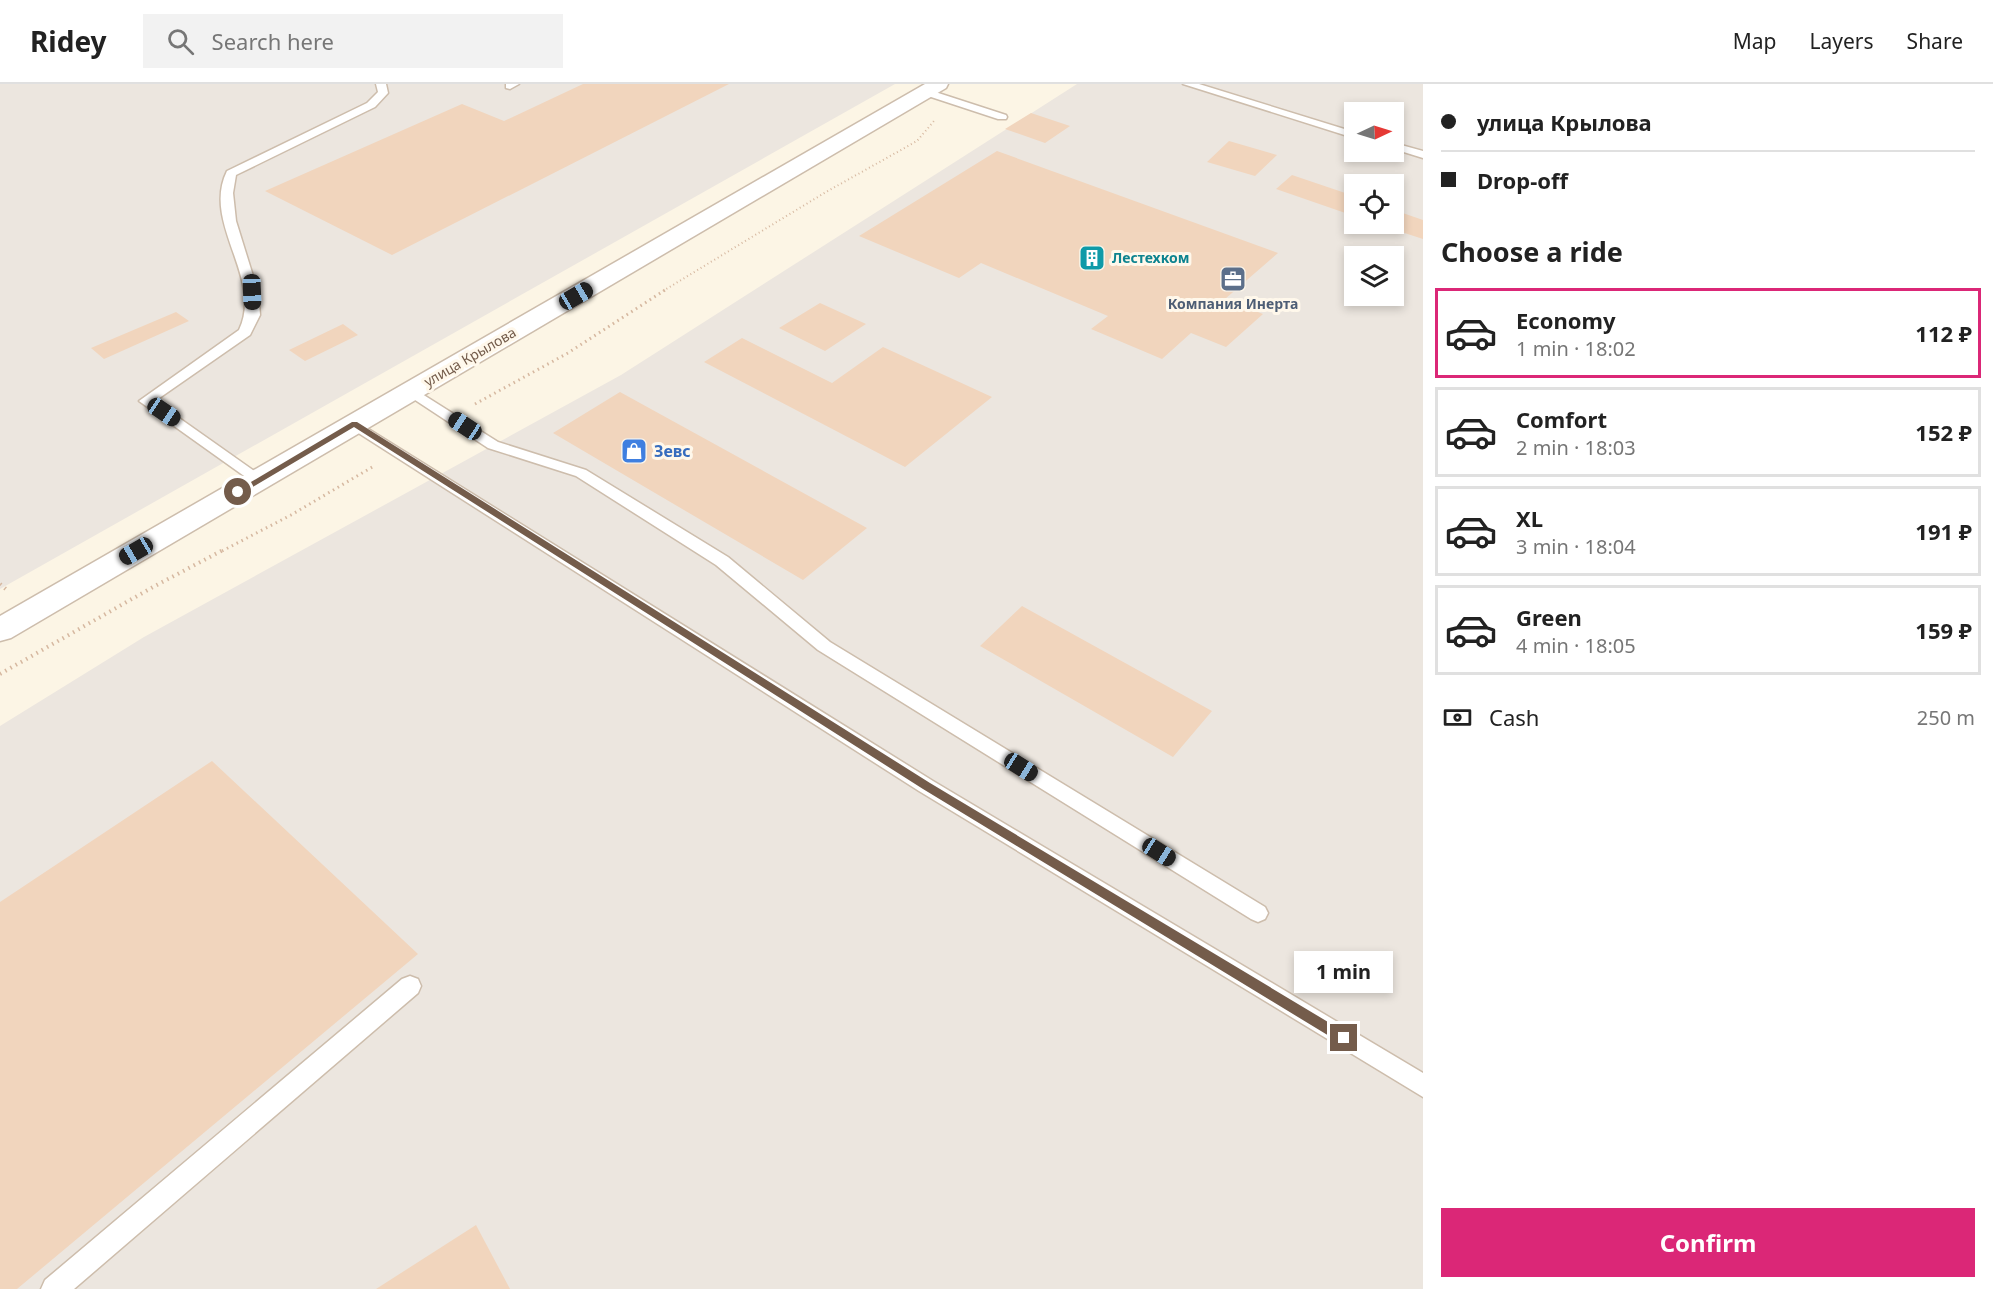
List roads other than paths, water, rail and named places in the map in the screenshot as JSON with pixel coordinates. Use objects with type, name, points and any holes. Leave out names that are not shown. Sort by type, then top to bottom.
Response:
[{"type":"street","name":"улица Крылова","points":[[0,630],[411,391],[939,92]]},
{"type":"lane","points":[[259,480],[146,401],[245,332],[253,315],[252,292],[230,221],[227,193],[231,173],[370,105],[383,93],[381,84]]},
{"type":"lane","points":[[1188,84],[1344,132]]},
{"type":"lane","points":[[939,92],[1002,117]]},
{"type":"lane","points":[[1404,149],[1423,155]]},
{"type":"lane","points":[[411,391],[493,445],[581,473],[722,561],[824,646],[1258,913]]},
{"type":"lane","points":[[354,424],[926,786],[1423,1086]]},
{"type":"lane","points":[[54,1289],[410,986]]},
{"type":"place","name":"Лестехком","points":[[1092,258]]},
{"type":"place","name":"Компания Инерта","points":[[1233,279]]},
{"type":"place","name":"Зевс","points":[[634,451]]}]
